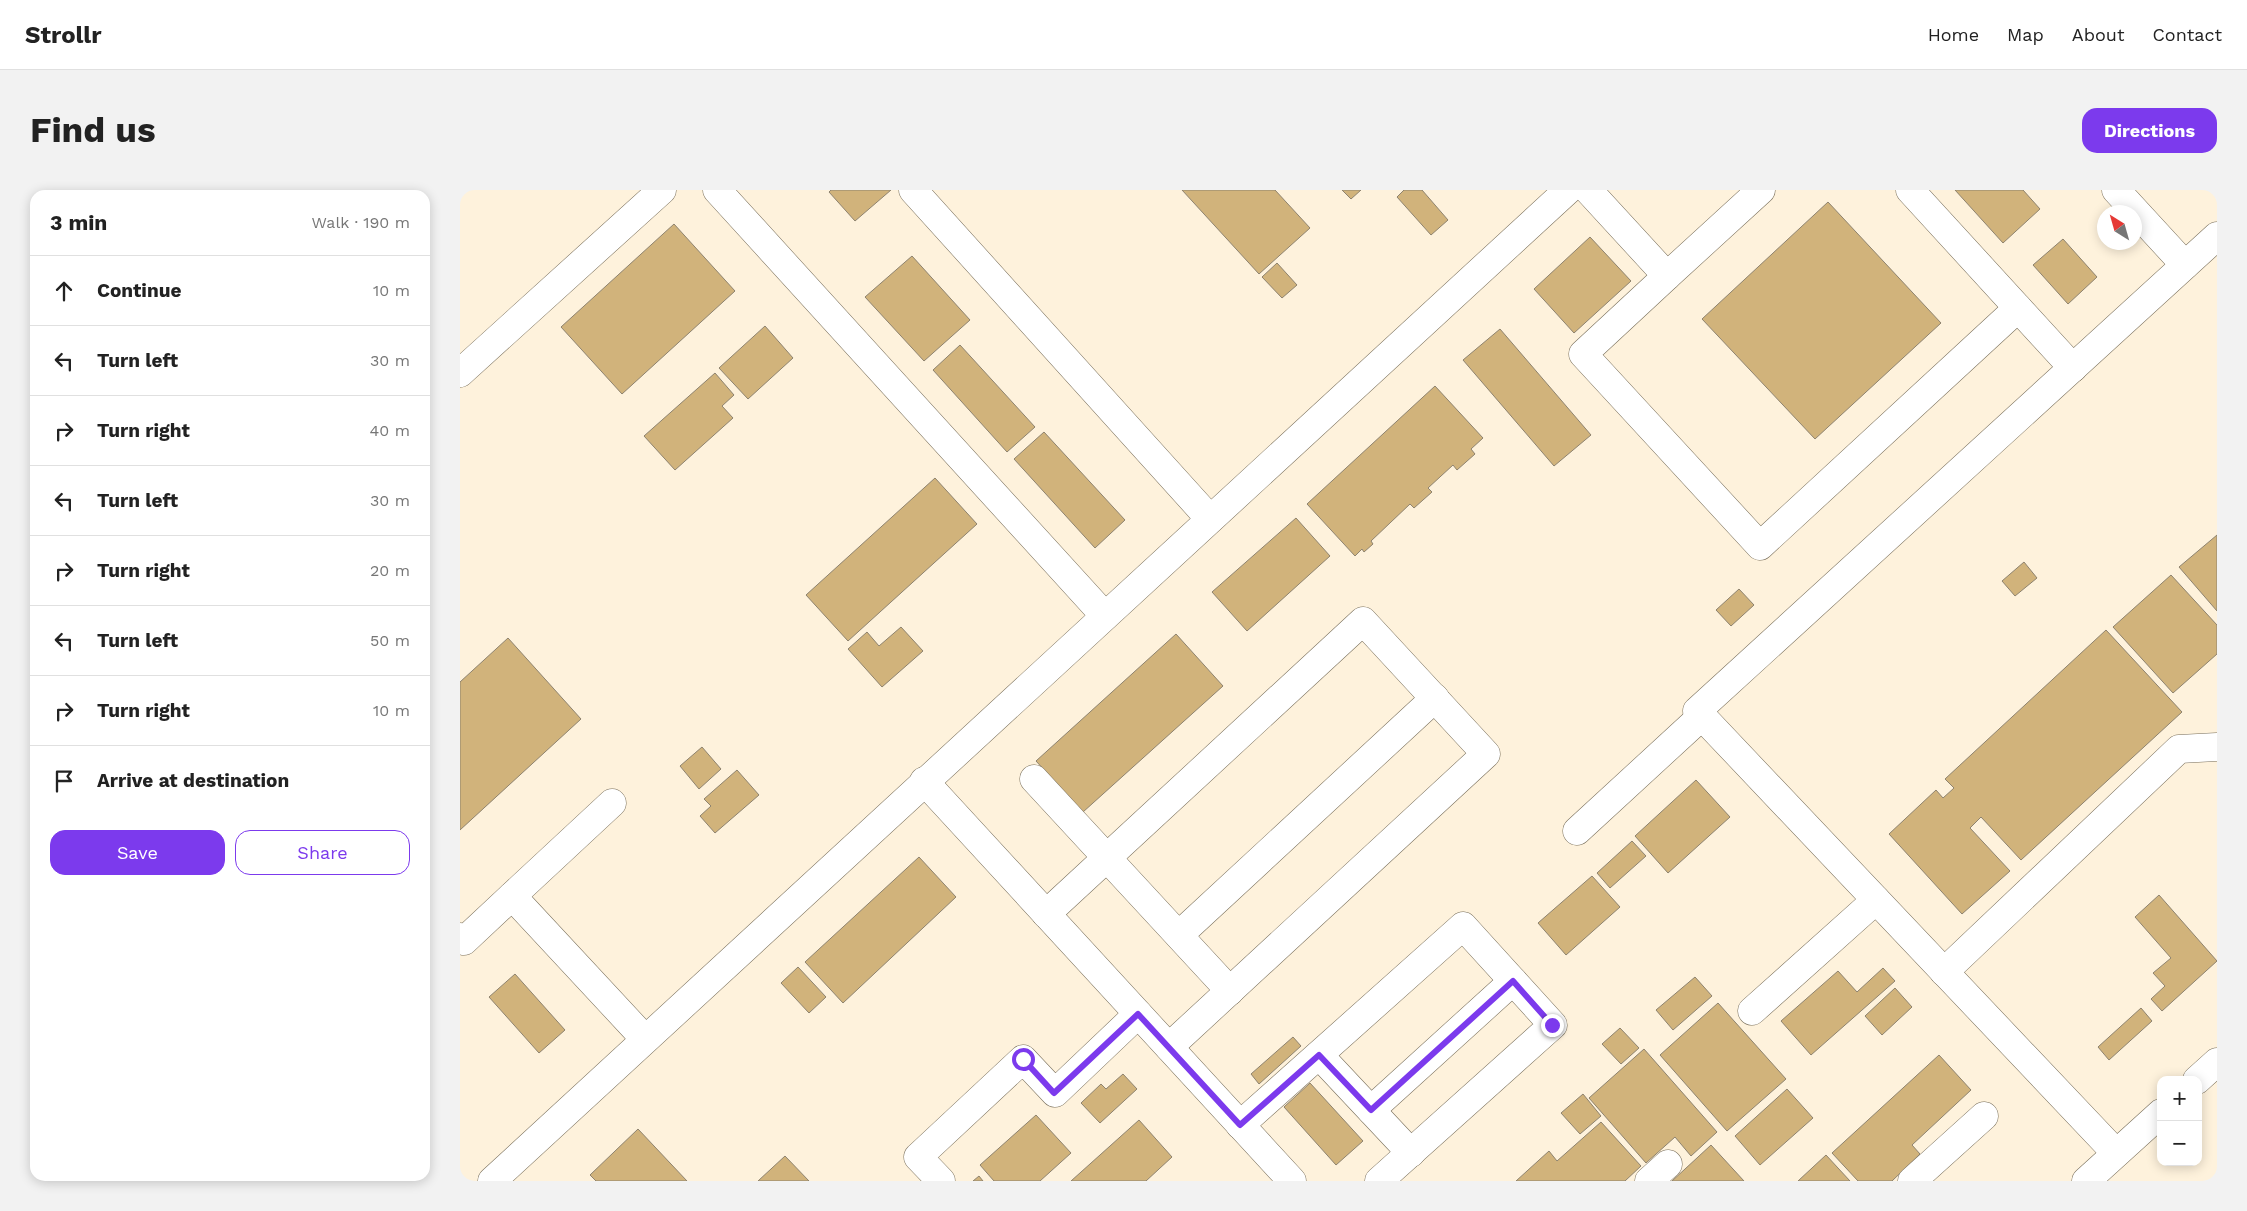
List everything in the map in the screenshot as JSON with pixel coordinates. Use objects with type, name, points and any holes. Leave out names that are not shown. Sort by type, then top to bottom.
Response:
[{"type":"street","points":[[460,373],[662,190]]},
{"type":"street","points":[[717,190],[1104,616]]},
{"type":"street","points":[[913,190],[1210,519]]},
{"type":"street","points":[[492,1181],[924,781],[1568,190]]},
{"type":"street","points":[[1588,190],[1667,276]]},
{"type":"street","points":[[1761,190],[1583,354],[1760,546],[2018,308]]},
{"type":"street","points":[[1910,190],[2073,368]]},
{"type":"street","points":[[2116,190],[2185,265]]},
{"type":"street","points":[[2116,1153],[1697,711],[2217,236]]},
{"type":"street","points":[[1046,914],[1363,621],[1435,698],[1486,754],[1169,1047]]},
{"type":"street","points":[[1178,935],[1435,698]]},
{"type":"street","points":[[1577,831],[1702,716]]},
{"type":"street","points":[[1944,972],[2179,749],[2217,747]]},
{"type":"street","points":[[1034,779],[1230,991]]},
{"type":"street","points":[[924,781],[1292,1181]]},
{"type":"street","points":[[460,937],[464,941],[612,803]]},
{"type":"street","points":[[512,896],[645,1039]]},
{"type":"street","points":[[1752,1011],[1876,900]]},
{"type":"street","points":[[1240,1125],[1463,926],[1552,1025],[1379,1181]]},
{"type":"street","points":[[1371,1110],[1513,981]]},
{"type":"street","points":[[941,1181],[918,1157],[1023,1059],[1054,1093],[1138,1014]]},
{"type":"street","points":[[1319,1055],[1410,1152]]},
{"type":"street","points":[[2202,1076],[2217,1062]]},
{"type":"street","points":[[1912,1181],[1984,1116]]},
{"type":"street","points":[[2086,1181],[2157,1117]]},
{"type":"building","points":[[831,190],[891,190],[855,221],[829,192]]},
{"type":"building","points":[[1182,190],[1275,190],[1310,228],[1259,274]]},
{"type":"building","points":[[1342,190],[1361,190],[1351,199]]},
{"type":"building","points":[[1404,190],[1422,190],[1448,220],[1431,235],[1397,197]]},
{"type":"building","points":[[1955,190],[2023,190],[2040,209],[2003,243]]},
{"type":"building","points":[[1828,202],[1941,323],[1815,439],[1702,319]]},
{"type":"building","points":[[674,224],[735,291],[622,394],[561,327]]},
{"type":"building","points":[[1590,237],[1631,281],[1574,333],[1534,289]]},
{"type":"building","points":[[2063,239],[2097,277],[2068,304],[2033,265]]},
{"type":"building","points":[[912,256],[970,320],[924,361],[865,297]]},
{"type":"building","points":[[1277,263],[1297,285],[1282,298],[1262,277]]},
{"type":"building","points":[[765,326],[793,358],[748,399],[719,368]]},
{"type":"building","points":[[1500,329],[1591,435],[1554,466],[1463,360]]},
{"type":"building","points":[[960,345],[1035,427],[1007,452],[933,370]]},
{"type":"building","points":[[715,373],[734,395],[722,406],[733,418],[675,470],[644,436]]},
{"type":"building","points":[[1435,386],[1483,438],[1471,449],[1475,454],[1457,470],[1453,465],[1428,488],[1432,492],[1414,508],[1410,504],[1371,541],[1373,544],[1364,552],[1362,549],[1355,556],[1307,504]]},
{"type":"building","points":[[1044,432],[1125,520],[1095,548],[1014,459]]},
{"type":"building","points":[[935,478],[977,524],[848,641],[806,595]]},
{"type":"building","points":[[1296,518],[1330,556],[1247,631],[1212,592]]},
{"type":"building","points":[[2217,535],[2217,611],[2179,567]]},
{"type":"building","points":[[2024,562],[2037,578],[2015,596],[2002,581]]},
{"type":"building","points":[[2171,575],[2217,625],[2217,654],[2173,693],[2113,627]]},
{"type":"building","points":[[1739,589],[1754,605],[1731,626],[1716,610]]},
{"type":"building","points":[[901,627],[923,651],[882,687],[848,649],[867,632],[879,646]]},
{"type":"building","points":[[2106,630],[2182,712],[2021,860],[1981,817],[1970,828],[2010,871],[1962,914],[1889,834],[1936,790],[1943,798],[1954,788],[1945,779]]},
{"type":"building","points":[[1176,634],[1223,686],[1083,812],[1036,761]]},
{"type":"building","points":[[508,638],[581,719],[460,830],[460,682]]},
{"type":"building","points":[[702,747],[721,769],[699,789],[680,766]]},
{"type":"building","points":[[737,770],[759,795],[715,833],[700,816],[711,806],[704,799]]},
{"type":"building","points":[[1696,780],[1730,817],[1668,873],[1635,836]]},
{"type":"building","points":[[1632,841],[1646,856],[1610,888],[1597,873]]},
{"type":"building","points":[[919,857],[956,897],[843,1003],[805,962]]},
{"type":"building","points":[[1592,876],[1620,907],[1566,955],[1538,923]]},
{"type":"building","points":[[2159,895],[2217,961],[2162,1011],[2151,999],[2165,986],[2153,973],[2171,958],[2135,917]]},
{"type":"building","points":[[798,967],[826,997],[809,1013],[781,983]]},
{"type":"building","points":[[1883,968],[1895,981],[1811,1055],[1781,1021],[1838,971],[1857,992]]},
{"type":"building","points":[[515,974],[565,1030],[539,1053],[489,997]]},
{"type":"building","points":[[1695,977],[1712,996],[1673,1030],[1656,1010]]},
{"type":"building","points":[[1895,988],[1912,1007],[1882,1035],[1865,1016]]},
{"type":"building","points":[[1718,1003],[1786,1079],[1727,1131],[1660,1055]]},
{"type":"building","points":[[2141,1008],[2152,1021],[2109,1060],[2098,1047]]},
{"type":"building","points":[[1620,1028],[1639,1048],[1621,1064],[1602,1044]]},
{"type":"building","points":[[1293,1037],[1301,1046],[1259,1084],[1251,1074]]},
{"type":"building","points":[[1644,1049],[1717,1132],[1691,1156],[1675,1137],[1646,1163],[1589,1098]]},
{"type":"building","points":[[1939,1055],[1971,1090],[1912,1145],[1920,1154],[1892,1181],[1858,1181],[1832,1153]]},
{"type":"building","points":[[1123,1074],[1137,1089],[1100,1123],[1081,1103],[1101,1084],[1106,1089]]},
{"type":"building","points":[[1310,1083],[1363,1141],[1336,1165],[1284,1107]]},
{"type":"building","points":[[1787,1089],[1813,1118],[1760,1165],[1735,1136]]},
{"type":"building","points":[[1583,1094],[1601,1116],[1580,1134],[1561,1113]]},
{"type":"building","points":[[1036,1115],[1071,1153],[1040,1181],[994,1181],[980,1165]]},
{"type":"building","points":[[1139,1120],[1172,1157],[1146,1181],[1071,1181]]},
{"type":"building","points":[[1601,1122],[1641,1166],[1625,1181],[1516,1181],[1549,1151],[1557,1161]]},
{"type":"building","points":[[638,1129],[687,1181],[596,1181],[590,1175]]},
{"type":"building","points":[[1711,1145],[1744,1181],[1672,1181]]},
{"type":"building","points":[[1826,1155],[1850,1181],[1798,1181]]},
{"type":"building","points":[[785,1156],[809,1181],[758,1181]]},
{"type":"building","points":[[979,1176],[983,1181],[973,1181]]},
{"type":"route","points":[[1023,1059],[1054,1093],[1138,1014],[1240,1125],[1319,1055],[1371,1110],[1513,981],[1552,1025]]}]
